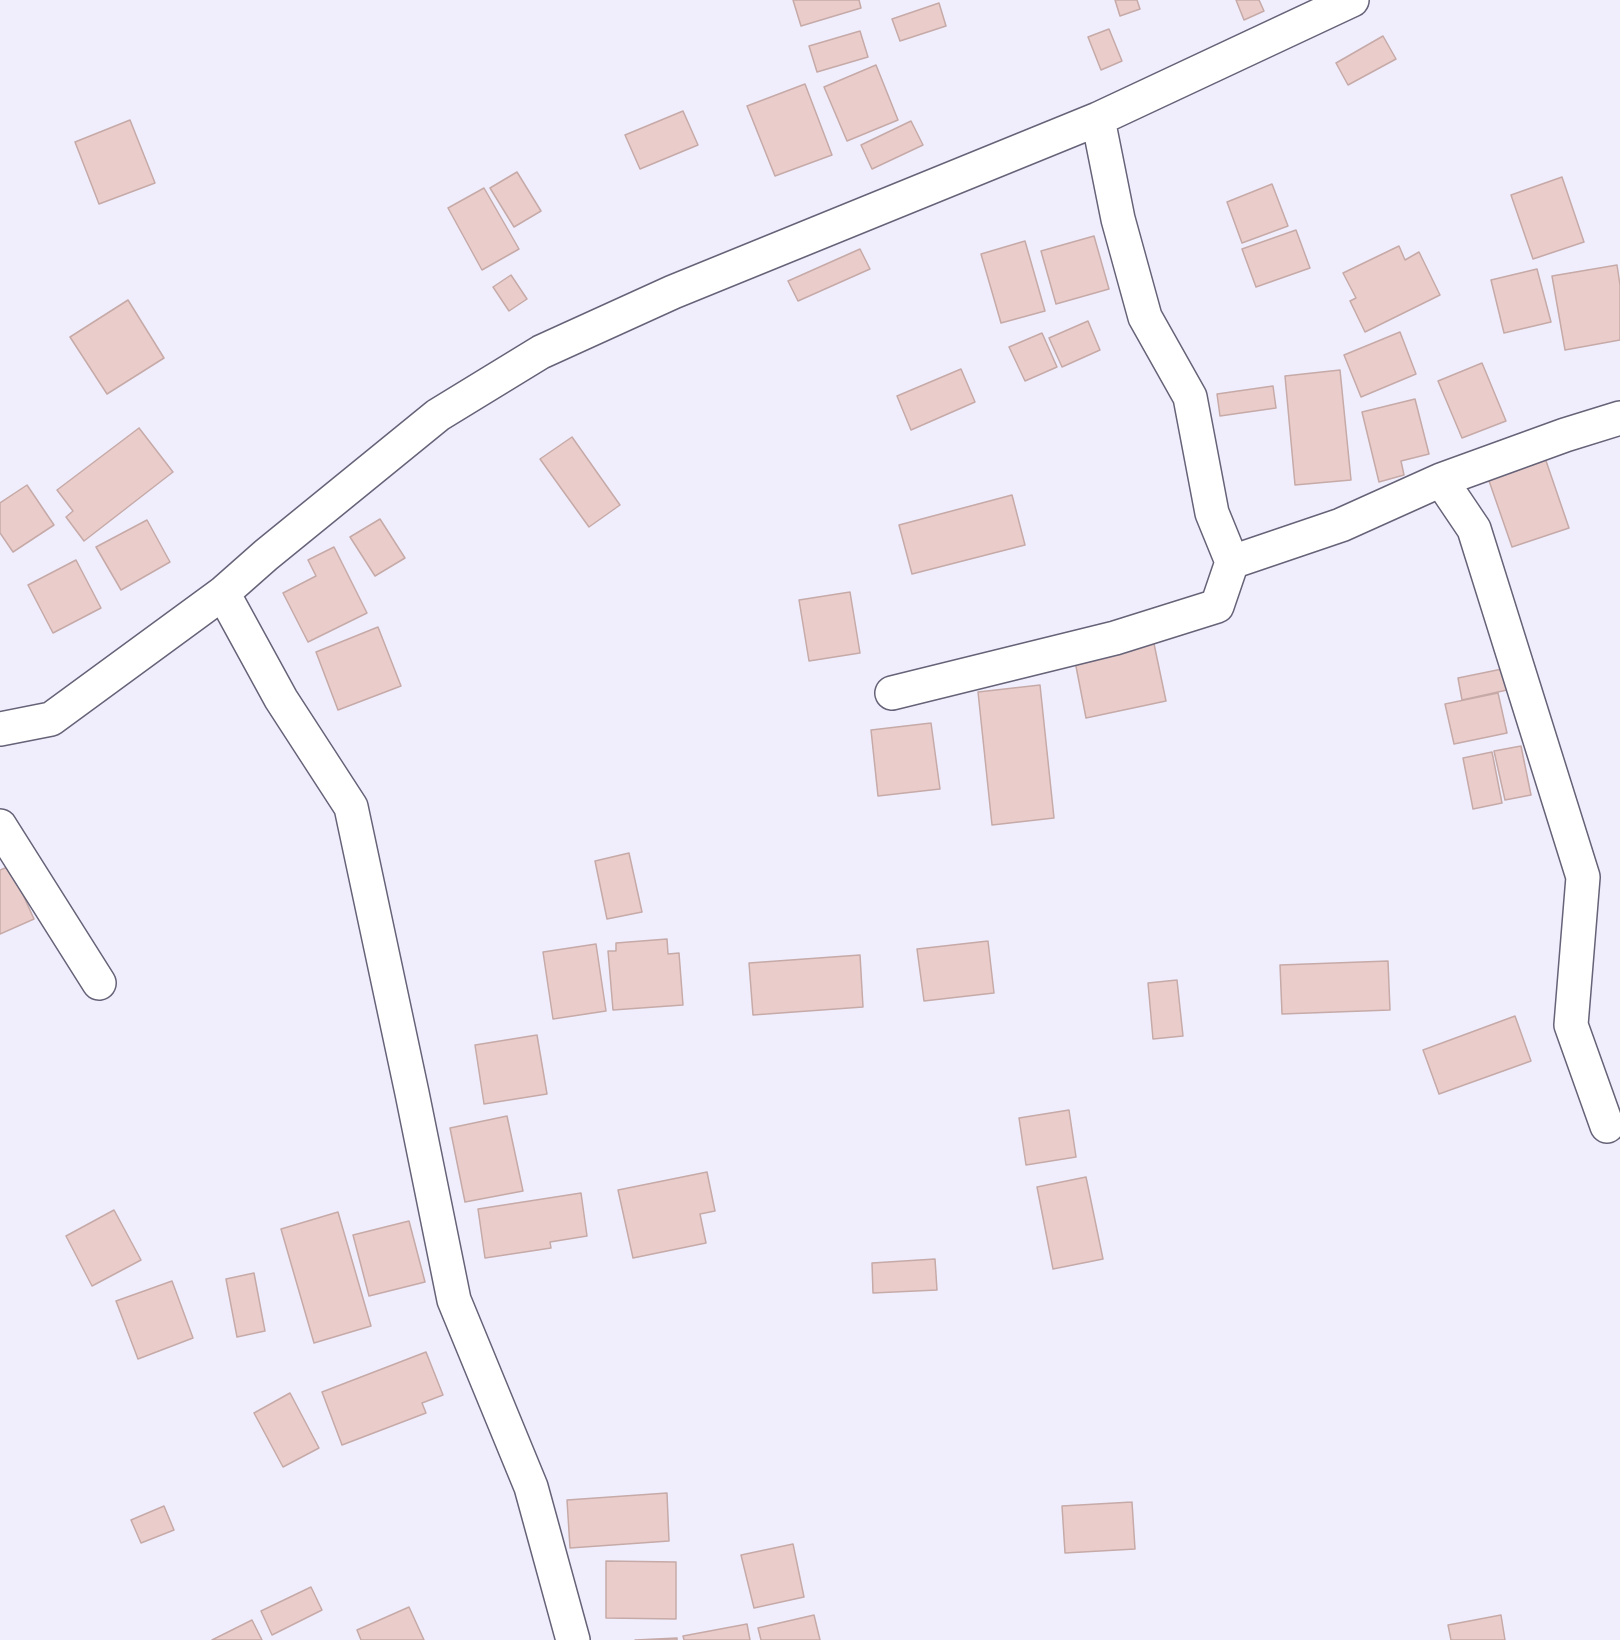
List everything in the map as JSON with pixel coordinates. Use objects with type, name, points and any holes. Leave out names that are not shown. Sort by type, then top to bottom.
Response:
[{"type":"street","points":[[0,729],[51,719],[224,593],[266,555],[438,415],[541,352],[673,292],[1098,119],[1352,0]]},
{"type":"street","points":[[892,693],[1115,638],[1217,606],[1232,562],[1212,513],[1190,397],[1145,317],[1118,219],[1098,119]]},
{"type":"street","points":[[1232,562],[1341,525],[1441,480],[1565,435],[1620,418]]},
{"type":"street","points":[[1441,480],[1474,530],[1583,877],[1571,1025],[1607,1126]]},
{"type":"street","points":[[224,593],[281,699],[351,807],[454,1300],[531,1487],[573,1640]]},
{"type":"street","points":[[0,826],[99,983]]},
{"type":"building","points":[[793,0],[859,0],[861,8],[801,26]]},
{"type":"building","points":[[1115,0],[1137,0],[1140,9],[1120,16]]},
{"type":"building","points":[[1236,0],[1259,0],[1264,11],[1244,20]]},
{"type":"building","points":[[939,3],[946,26],[900,41],[892,19]]},
{"type":"building","points":[[1109,29],[1122,61],[1101,70],[1088,37]]},
{"type":"building","points":[[860,31],[868,57],[817,72],[809,46]]},
{"type":"building","points":[[1383,36],[1396,59],[1348,85],[1336,63]]},
{"type":"building","points":[[876,65],[898,120],[847,141],[824,87]]},
{"type":"building","points":[[805,84],[832,155],[775,176],[747,106]]},
{"type":"building","points":[[683,111],[698,145],[640,169],[625,135]]},
{"type":"building","points":[[130,120],[155,183],[99,204],[75,142]]},
{"type":"building","points":[[911,121],[923,145],[872,169],[861,145]]},
{"type":"building","points":[[517,172],[541,211],[514,227],[490,188]]},
{"type":"building","points":[[1562,177],[1584,242],[1533,259],[1511,195]]},
{"type":"building","points":[[1272,184],[1288,226],[1242,243],[1227,202]]},
{"type":"building","points":[[484,188],[519,249],[482,270],[448,208]]},
{"type":"building","points":[[1296,230],[1310,268],[1256,287],[1242,249]]},
{"type":"building","points":[[1094,236],[1109,289],[1056,304],[1041,251]]},
{"type":"building","points":[[1025,241],[1045,311],[1001,323],[981,254]]},
{"type":"building","points":[[1399,246],[1405,260],[1419,252],[1440,295],[1365,332],[1350,301],[1356,298],[1343,273]]},
{"type":"building","points":[[860,249],[870,269],[798,301],[788,281]]},
{"type":"building","points":[[1617,265],[1620,285],[1620,340],[1565,350],[1552,276]]},
{"type":"building","points":[[1537,269],[1551,322],[1504,333],[1491,280]]},
{"type":"building","points":[[511,275],[527,299],[509,311],[493,287]]},
{"type":"building","points":[[128,300],[164,358],[107,394],[70,337]]},
{"type":"building","points":[[1088,321],[1100,350],[1062,367],[1049,338]]},
{"type":"building","points":[[1400,332],[1416,374],[1361,397],[1344,355]]},
{"type":"building","points":[[1042,333],[1057,367],[1025,381],[1009,347]]},
{"type":"building","points":[[1482,363],[1506,421],[1462,438],[1438,381]]},
{"type":"building","points":[[961,369],[975,402],[911,430],[897,396]]},
{"type":"building","points":[[1340,370],[1351,480],[1295,485],[1285,376]]},
{"type":"building","points":[[1273,386],[1276,408],[1220,416],[1217,394]]},
{"type":"building","points":[[1415,399],[1429,454],[1401,461],[1404,475],[1379,482],[1362,412]]},
{"type":"building","points":[[139,428],[173,472],[84,541],[66,517],[73,511],[57,490]]},
{"type":"building","points":[[572,437],[620,505],[589,527],[540,459]]},
{"type":"building","points":[[1544,455],[1569,528],[1512,547],[1487,475]]},
{"type":"building","points":[[27,485],[54,525],[13,552],[0,533],[0,503]]},
{"type":"building","points":[[1012,495],[1025,545],[912,574],[899,525]]},
{"type":"building","points":[[380,519],[405,558],[375,576],[350,537]]},
{"type":"building","points":[[147,520],[170,562],[121,590],[96,547]]},
{"type":"building","points":[[334,547],[367,613],[308,642],[283,593],[316,576],[308,560]]},
{"type":"building","points":[[76,560],[101,608],[53,633],[28,585]]},
{"type":"building","points":[[850,592],[860,653],[809,661],[799,600]]},
{"type":"building","points":[[378,627],[401,686],[338,710],[316,652]]},
{"type":"building","points":[[1153,639],[1166,701],[1086,718],[1074,656]]},
{"type":"building","points":[[1502,669],[1507,690],[1462,700],[1458,678]]},
{"type":"building","points":[[1040,685],[1054,818],[992,825],[978,692]]},
{"type":"building","points":[[1498,693],[1507,733],[1454,744],[1445,704]]},
{"type":"building","points":[[931,723],[940,789],[878,796],[871,730]]},
{"type":"building","points":[[1521,746],[1531,795],[1505,800],[1494,751]]},
{"type":"building","points":[[1492,752],[1502,803],[1473,809],[1463,758]]},
{"type":"building","points":[[629,853],[642,912],[607,919],[595,861]]},
{"type":"building","points":[[10,866],[34,919],[0,934],[0,870]]},
{"type":"building","points":[[667,939],[668,954],[679,953],[683,1005],[613,1010],[608,951],[616,951],[616,943]]},
{"type":"building","points":[[988,941],[994,993],[924,1001],[917,949]]},
{"type":"building","points":[[596,944],[606,1011],[553,1019],[543,952]]},
{"type":"building","points":[[860,955],[863,1007],[753,1015],[749,963]]},
{"type":"building","points":[[1388,961],[1390,1010],[1282,1014],[1280,965]]},
{"type":"building","points":[[1177,980],[1183,1036],[1153,1039],[1148,983]]},
{"type":"building","points":[[1515,1016],[1531,1061],[1439,1094],[1423,1050]]},
{"type":"building","points":[[537,1035],[547,1094],[484,1104],[475,1045]]},
{"type":"building","points":[[1069,1110],[1076,1157],[1026,1165],[1019,1118]]},
{"type":"building","points":[[507,1116],[523,1191],[465,1202],[450,1128]]},
{"type":"building","points":[[707,1172],[715,1211],[700,1214],[706,1243],[633,1258],[618,1190]]},
{"type":"building","points":[[1086,1177],[1103,1259],[1053,1269],[1037,1187]]},
{"type":"building","points":[[581,1193],[587,1236],[550,1242],[551,1248],[485,1258],[478,1209]]},
{"type":"building","points":[[114,1210],[141,1260],[92,1286],[66,1236]]},
{"type":"building","points":[[338,1212],[371,1326],[314,1343],[281,1229]]},
{"type":"building","points":[[409,1221],[425,1282],[369,1296],[353,1235]]},
{"type":"building","points":[[935,1259],[937,1290],[873,1293],[872,1263]]},
{"type":"building","points":[[254,1273],[265,1331],[237,1337],[226,1279]]},
{"type":"building","points":[[172,1281],[193,1338],[138,1359],[116,1301]]},
{"type":"building","points":[[426,1352],[443,1395],[422,1403],[426,1413],[342,1445],[322,1392]]},
{"type":"building","points":[[290,1393],[319,1448],[283,1467],[254,1413]]},
{"type":"building","points":[[667,1493],[669,1541],[570,1548],[567,1500]]},
{"type":"building","points":[[1132,1502],[1135,1549],[1065,1553],[1062,1506]]},
{"type":"building","points":[[164,1506],[174,1530],[141,1543],[131,1520]]},
{"type":"building","points":[[793,1544],[804,1597],[754,1608],[741,1555]]},
{"type":"building","points":[[606,1561],[676,1562],[676,1619],[606,1618]]},
{"type":"building","points":[[311,1587],[322,1610],[272,1635],[261,1611]]},
{"type":"building","points":[[409,1607],[424,1640],[361,1640],[357,1630]]},
{"type":"building","points":[[814,1615],[820,1640],[761,1640],[758,1628]]},
{"type":"building","points":[[1501,1615],[1505,1640],[1451,1640],[1448,1625]]},
{"type":"building","points":[[252,1620],[262,1640],[212,1640]]},
{"type":"building","points":[[747,1624],[750,1640],[684,1640],[683,1636]]},
{"type":"building","points":[[677,1638],[677,1640],[635,1640]]}]
